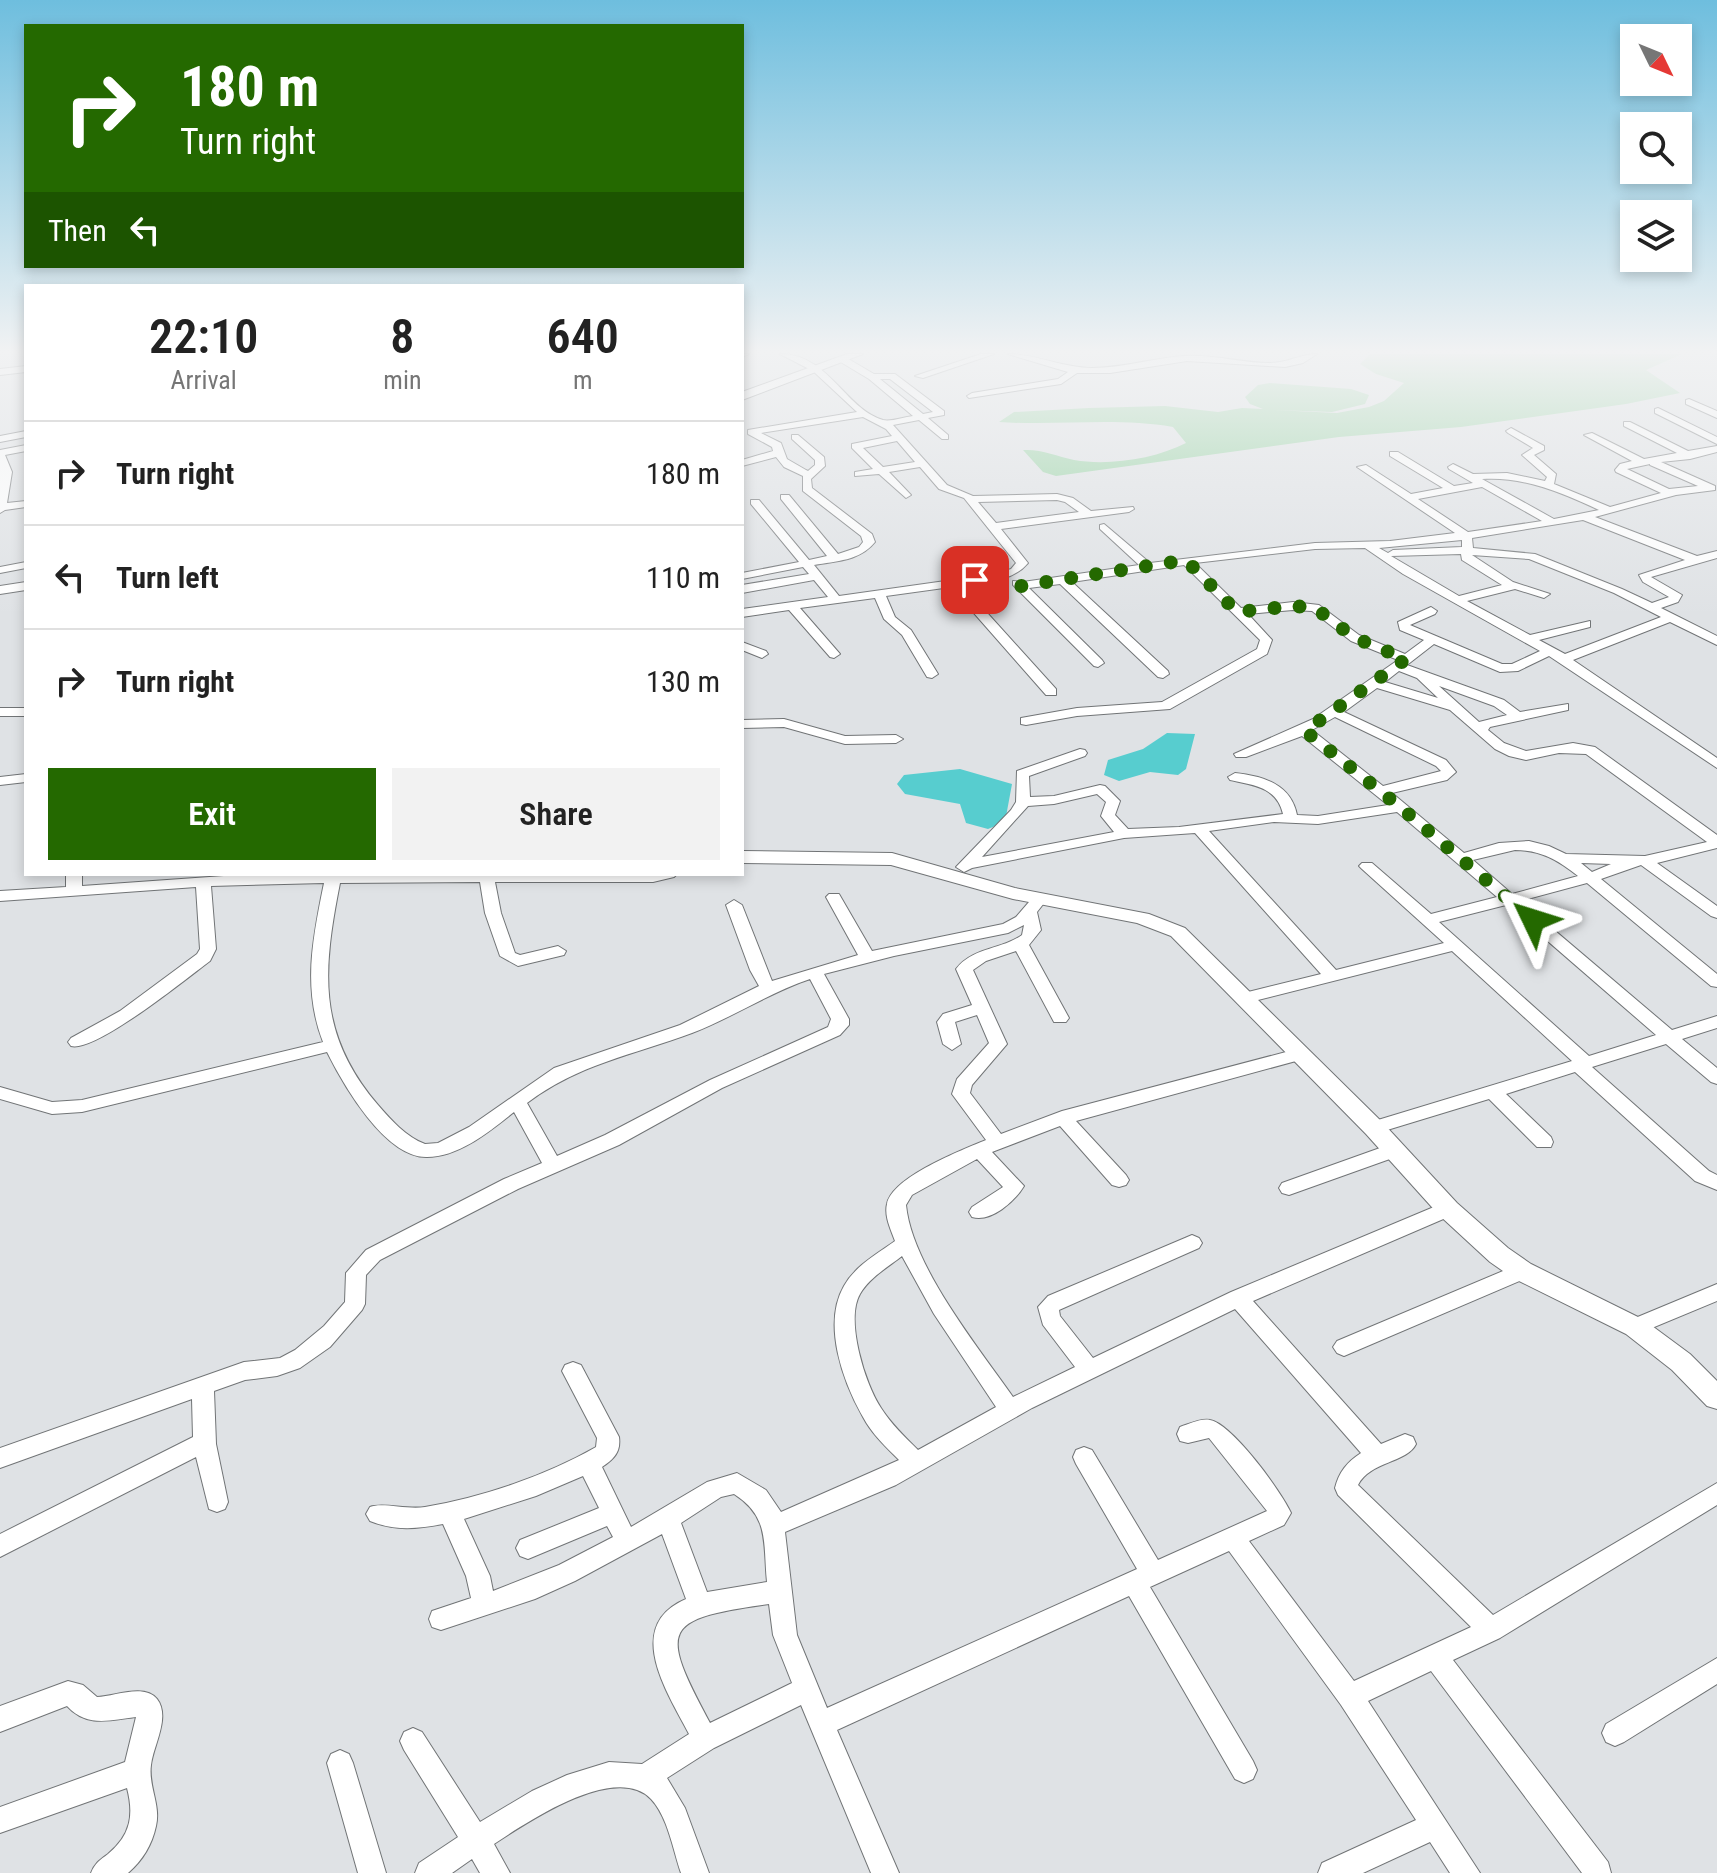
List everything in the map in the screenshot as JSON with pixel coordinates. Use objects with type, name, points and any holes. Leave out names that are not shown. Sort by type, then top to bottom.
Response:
[{"type":"street","points":[[772,441],[787,466],[808,474]]},
{"type":"street","points":[[744,576],[835,558],[863,549],[868,538],[807,489],[804,482],[808,474],[820,466],[820,459],[800,441]]},
{"type":"street","points":[[851,441],[906,495]]},
{"type":"street","points":[[856,446],[881,441]]},
{"type":"street","points":[[744,613],[1006,575],[1021,567],[1022,563],[971,499],[965,493],[943,487],[902,441]]},
{"type":"street","points":[[1529,441],[1540,448],[1527,455],[1552,476],[1548,486]]},
{"type":"street","points":[[1602,441],[1648,463],[1711,488],[1671,492],[1620,470],[1648,463],[1690,456],[1717,449]]},
{"type":"street","points":[[1661,441],[1690,456]]},
{"type":"street","points":[[24,448],[0,453],[7,472],[0,509],[24,504]]},
{"type":"street","points":[[744,462],[778,453]]},
{"type":"street","points":[[1394,454],[1453,490]]},
{"type":"street","points":[[859,474],[922,464]]},
{"type":"street","points":[[1362,467],[1465,535],[1468,540],[1465,551],[1473,563],[1510,585]]},
{"type":"street","points":[[1453,467],[1553,523]]},
{"type":"street","points":[[1471,477],[1505,476],[1548,486],[1610,511]]},
{"type":"street","points":[[1408,498],[1483,484]]},
{"type":"street","points":[[1021,586],[1186,560],[1315,546],[1368,545],[1482,534],[1584,517],[1668,496],[1671,492]]},
{"type":"street","points":[[971,499],[1057,497],[1069,500],[1088,514]]},
{"type":"street","points":[[835,558],[788,501],[758,506],[835,598]]},
{"type":"street","points":[[994,527],[1129,509]]},
{"type":"street","points":[[1584,517],[1717,567]]},
{"type":"street","points":[[1104,527],[1147,566]]},
{"type":"street","points":[[1482,534],[1600,583],[1717,641]]},
{"type":"street","points":[[1368,545],[1407,572],[1564,659],[1717,764]]},
{"type":"street","points":[[1379,554],[1465,551],[1531,556]]},
{"type":"street","points":[[1651,608],[1674,599],[1676,595],[1647,580],[1645,575],[1717,554]]},
{"type":"street","points":[[1026,721],[1077,712],[1156,708],[1180,699],[1263,651],[1266,640],[1186,560]]},
{"type":"street","points":[[0,570],[24,565]]},
{"type":"street","points":[[1006,575],[1021,586],[1098,663]]},
{"type":"street","points":[[744,589],[816,576]]},
{"type":"street","points":[[1062,579],[1163,674]]},
{"type":"street","points":[[954,583],[1051,692]]},
{"type":"street","points":[[1460,599],[1510,585],[1522,585],[1544,594]]},
{"type":"street","points":[[0,590],[24,586]]},
{"type":"street","points":[[879,593],[890,619],[907,633],[932,674]]},
{"type":"street","points":[[791,605],[834,654]]},
{"type":"street","points":[[1237,612],[1293,606],[1315,608],[1355,638],[1418,674],[1511,754],[1521,757],[1577,748],[1590,750],[1717,843]]},
{"type":"street","points":[[1431,611],[1403,624],[1407,629],[1432,640],[1507,669],[1550,651]]},
{"type":"street","points":[[1564,659],[1670,618]]},
{"type":"street","points":[[1530,639],[1586,624]]},
{"type":"street","points":[[1241,754],[1305,731],[1432,640]]},
{"type":"street","points":[[744,647],[762,654]]},
{"type":"street","points":[[1418,674],[1499,703],[1518,717]]},
{"type":"street","points":[[1374,683],[1454,708]]},
{"type":"street","points":[[1481,731],[1485,724],[1563,707]]},
{"type":"street","points":[[0,712],[24,712]]},
{"type":"street","points":[[1334,712],[1441,763],[1449,772],[1442,777],[1382,791]]},
{"type":"street","points":[[744,724],[784,723],[845,740],[896,739]]},
{"type":"street","points":[[1305,731],[1382,791],[1717,1078]]},
{"type":"street","points":[[959,869],[1006,825],[1023,802],[1022,774],[1080,753]]},
{"type":"street","points":[[1235,777],[1270,784],[1288,806],[1291,820]]},
{"type":"street","points":[[0,781],[24,778]]},
{"type":"street","points":[[1023,802],[1054,800],[1100,789],[1113,801],[1108,816],[1124,834]]},
{"type":"street","points":[[744,857],[868,857],[959,869],[1124,834],[1274,818],[1318,820],[1400,807]]},
{"type":"street","points":[[1198,828],[1331,975]]},
{"type":"street","points":[[1461,859],[1520,843],[1543,847],[1566,858],[1717,982]]},
{"type":"street","points":[[1428,920],[1510,901],[1639,861],[1717,843]]},
{"type":"street","points":[[1566,858],[1639,861],[1717,913]]},
{"type":"street","points":[[1367,866],[1702,1176],[1717,1183]]},
{"type":"street","points":[[959,869],[987,887],[1034,905],[1142,918],[1168,928],[1192,943],[1374,1128],[1448,1209],[1499,1255],[1522,1271],[1635,1327],[1681,1362],[1717,1398]]},
{"type":"street","points":[[0,896],[74,882],[658,876]]},
{"type":"street","points":[[333,878],[318,973],[324,1020],[333,1045],[368,1106],[390,1129],[415,1148],[425,1151],[464,1137],[559,1073],[686,1028],[769,989],[814,972],[1008,928],[1022,920],[1034,905]]},
{"type":"street","points":[[487,878],[493,913],[508,956],[518,961],[558,951]]},
{"type":"street","points":[[77,1042],[126,1015],[204,957],[208,949],[203,881]]},
{"type":"street","points":[[834,897],[868,959]]},
{"type":"street","points":[[734,905],[758,970],[769,989]]},
{"type":"street","points":[[979,1212],[1007,1196],[1014,1186],[961,1094],[963,1083],[998,1044],[964,969],[975,959],[1028,939],[1033,930],[1034,905]]},
{"type":"street","points":[[1020,943],[1060,1018]]},
{"type":"street","points":[[1246,998],[1455,945]]},
{"type":"street","points":[[0,1458],[244,1371],[294,1361],[322,1340],[355,1304],[356,1273],[373,1255],[511,1184],[612,1140],[716,1084],[834,1031],[840,1025],[840,1019],[814,972]]},
{"type":"street","points":[[952,1044],[946,1022],[949,1018],[982,1008]]},
{"type":"street","points":[[1374,1128],[1717,1022]]},
{"type":"street","points":[[0,1093],[52,1108],[82,1106],[333,1045]]},
{"type":"street","points":[[1010,1410],[962,1341],[906,1243],[897,1224],[896,1205],[902,1194],[988,1145],[1062,1117],[1301,1054]]},
{"type":"street","points":[[1493,1092],[1544,1142]]},
{"type":"street","points":[[517,1101],[553,1166]]},
{"type":"street","points":[[1062,1117],[1119,1180]]},
{"type":"street","points":[[1289,1188],[1394,1150]]},
{"type":"street","points":[[774,1526],[888,1478],[1010,1410],[1238,1298],[1448,1209]]},
{"type":"street","points":[[906,1243],[860,1280],[848,1296],[844,1313],[857,1377],[870,1409],[916,1463]]},
{"type":"street","points":[[1090,1370],[1050,1319],[1048,1307],[1192,1243]]},
{"type":"street","points":[[1344,1347],[1522,1271]]},
{"type":"street","points":[[1635,1327],[1717,1292]]},
{"type":"street","points":[[1238,1298],[1378,1457]]},
{"type":"street","points":[[378,1514],[402,1519],[449,1511],[517,1492],[604,1454],[609,1447],[608,1437],[573,1371]]},
{"type":"street","points":[[203,1386],[203,1443],[217,1502]]},
{"type":"street","points":[[821,1724],[1276,1518],[1279,1513],[1274,1502],[1216,1431],[1206,1428],[1188,1434]]},
{"type":"street","points":[[0,1546],[203,1443]]},
{"type":"street","points":[[1405,1444],[1354,1470],[1346,1479],[1346,1488],[1491,1630]]},
{"type":"street","points":[[1084,1457],[1244,1770]]},
{"type":"street","points":[[588,1462],[627,1542]]},
{"type":"street","points":[[441,1619],[526,1591],[567,1573],[668,1519],[715,1489],[737,1483],[766,1504],[774,1526],[778,1592],[785,1635],[885,1873]]},
{"type":"street","points":[[1350,1696],[1491,1630],[1717,1493]]},
{"type":"street","points":[[449,1511],[478,1576],[484,1603]]},
{"type":"street","points":[[528,1548],[614,1512]]},
{"type":"street","points":[[668,1519],[699,1603]]},
{"type":"street","points":[[1233,1538],[1350,1696],[1466,1873]]},
{"type":"street","points":[[705,1739],[664,1656],[663,1641],[668,1620],[699,1603],[778,1592]]},
{"type":"street","points":[[1435,1656],[1598,1872]]},
{"type":"street","points":[[1615,1733],[1717,1670]]},
{"type":"street","points":[[643,1778],[705,1739],[807,1689]]},
{"type":"street","points":[[0,1719],[68,1693],[74,1694],[84,1707],[92,1710],[143,1704],[149,1714],[137,1771],[144,1808],[144,1828],[136,1846],[105,1873]]},
{"type":"street","points":[[413,1741],[496,1873]]},
{"type":"street","points":[[340,1763],[372,1873]]},
{"type":"street","points":[[0,1820],[137,1771]]},
{"type":"street","points":[[429,1873],[509,1817],[545,1797],[595,1779],[625,1774],[643,1778],[658,1787],[667,1801],[695,1873]]},
{"type":"street","points":[[1332,1873],[1433,1826]]},
{"type":"green space","points":[[1307,441],[1056,476],[1043,472],[1023,450],[1101,462],[1146,457],[1186,443]]},
{"type":"water","points":[[1167,733],[1195,734],[1186,769],[1178,775],[1150,772],[1119,781],[1104,775],[1108,760],[1143,749]]},
{"type":"water","points":[[960,769],[1012,784],[1005,822],[988,829],[966,823],[960,804],[905,794],[897,784],[904,775]]},
{"type":"route","points":[[975,580],[1006,575],[1021,586],[1186,560],[1237,612],[1308,606],[1319,610],[1355,638],[1406,659],[1305,731],[1533,920]]}]
